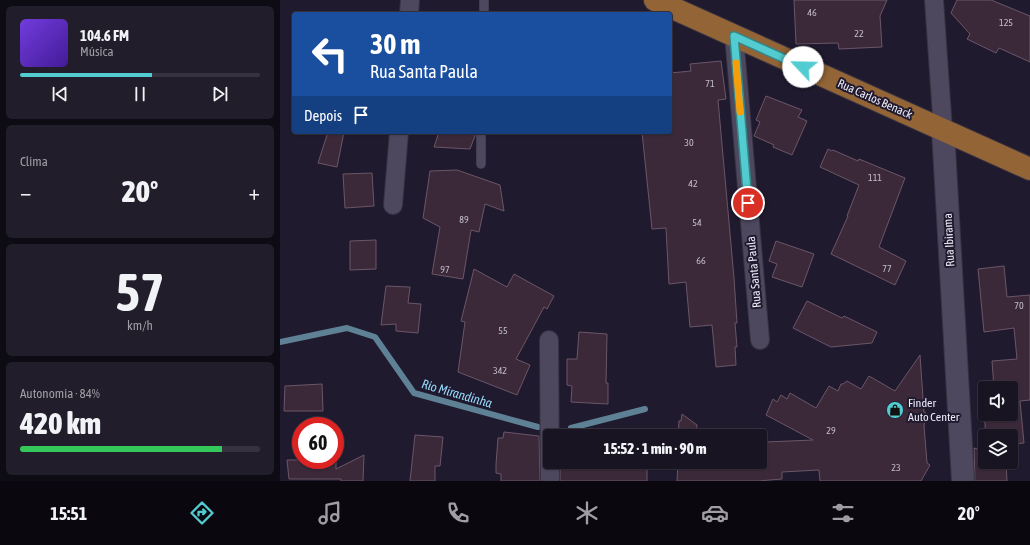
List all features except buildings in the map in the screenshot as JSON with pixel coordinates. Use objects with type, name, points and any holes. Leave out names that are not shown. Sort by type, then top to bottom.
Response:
[{"type":"main road","name":"Rua Carlos Benack","points":[[655,0],[1030,169]]},
{"type":"street","points":[[409,12],[410,0]]},
{"type":"street","name":"Rua Ibirama","points":[[934,0],[963,481]]},
{"type":"street","name":"Rua Santa Paula","points":[[734,36],[760,340]]},
{"type":"street","points":[[393,205],[399,134]]},
{"type":"street","points":[[549,340],[550,481]]},
{"type":"lane","points":[[484,0],[484,12]]},
{"type":"lane","points":[[481,134],[481,164]]},
{"type":"waterway","name":"Rio Mirandinha","points":[[280,342],[347,328],[375,337],[414,393],[538,427]]},
{"type":"waterway","name":"Rio Mirandinha","points":[[571,428],[645,409]]},
{"type":"slow traffic","points":[[736,63],[740,112]]},
{"type":"place","name":"Finder Auto Center","points":[[895,410]]},
{"type":"route","points":[[748,203],[734,36],[803,67]]}]
